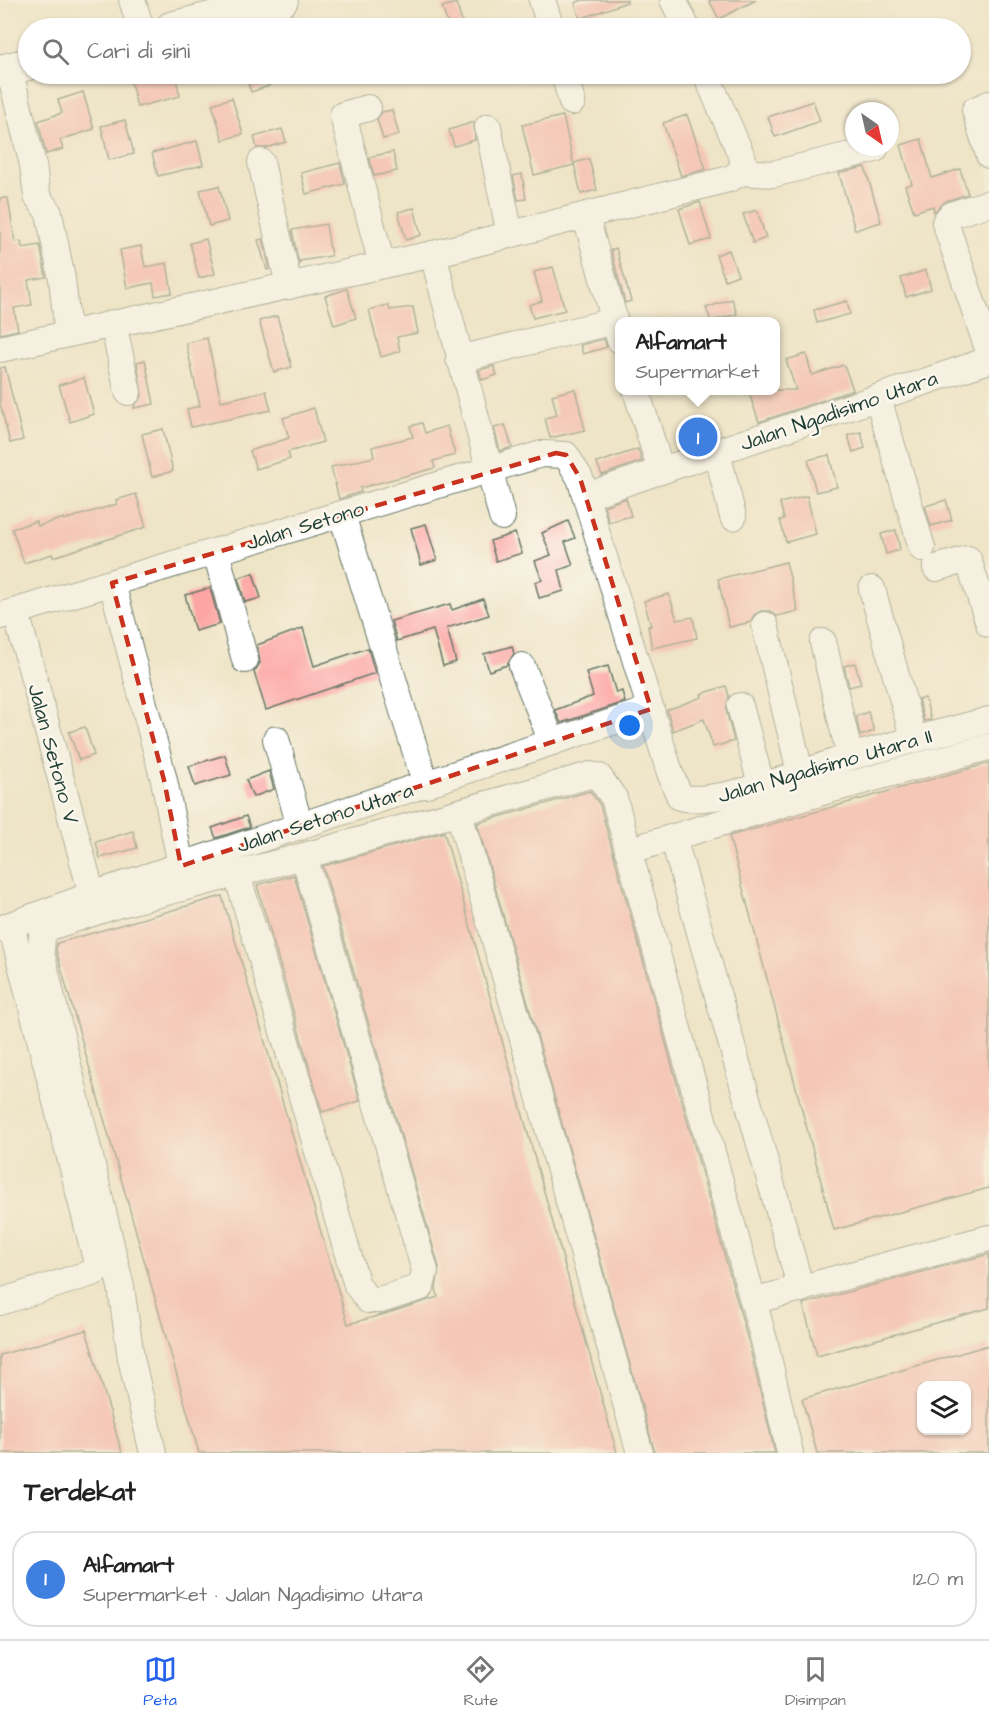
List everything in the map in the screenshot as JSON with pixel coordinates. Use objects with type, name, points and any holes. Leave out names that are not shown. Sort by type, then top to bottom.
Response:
[{"type":"main road","points":[[208,18],[267,2]]},
{"type":"street","points":[[132,0],[138,18]]},
{"type":"street","points":[[542,0],[547,18]]},
{"type":"street","points":[[673,0],[682,18]]},
{"type":"street","points":[[13,68],[38,196],[49,213],[62,279],[68,333]]},
{"type":"street","points":[[567,84],[572,102]]},
{"type":"street","points":[[710,84],[743,159],[742,172]]},
{"type":"street","points":[[989,104],[975,110],[989,154]]},
{"type":"street","points":[[368,108],[343,115],[382,265]]},
{"type":"street","points":[[488,127],[510,235]]},
{"type":"street","points":[[0,349],[433,254],[586,217],[729,179],[742,172],[772,174],[846,156]]},
{"type":"street","points":[[261,162],[289,286]]},
{"type":"street","points":[[989,203],[951,215],[945,222],[989,352]]},
{"type":"street","points":[[586,217],[615,324]]},
{"type":"street","points":[[433,254],[502,517]]},
{"type":"street","points":[[113,323],[128,392]]},
{"type":"street","points":[[459,359],[615,331]]},
{"type":"street","name":"Jalan Ngadisimo Utara","points":[[586,496],[989,360]]},
{"type":"street","points":[[638,395],[661,471]]},
{"type":"street","points":[[878,398],[929,558],[970,555],[989,624]]},
{"type":"street","points":[[717,452],[733,517]]},
{"type":"street","name":"Jalan Setono","points":[[8,614],[543,454],[566,455],[580,478],[586,496]]},
{"type":"street","points":[[586,496],[651,709]]},
{"type":"street","points":[[342,515],[426,785]]},
{"type":"street","points":[[216,552],[245,660]]},
{"type":"street","points":[[112,583],[161,769],[181,866]]},
{"type":"street","points":[[872,590],[914,740]]},
{"type":"street","name":"Jalan Setono V","points":[[8,614],[92,895]]},
{"type":"street","points":[[765,625],[800,772]]},
{"type":"street","points":[[822,642],[850,757]]},
{"type":"street","points":[[522,666],[552,742]]},
{"type":"street","points":[[740,706],[761,784]]},
{"type":"street","name":"Jalan Setono Utara","points":[[5,927],[92,895],[651,709]]},
{"type":"street","name":"Jalan Ngadisimo Utara II","points":[[651,709],[670,773],[680,797],[694,801],[718,798],[850,757],[989,720]]},
{"type":"street","points":[[276,739],[300,826]]},
{"type":"street","points":[[628,851],[822,792],[989,747]]},
{"type":"street","points":[[153,1453],[131,1358],[121,1287],[41,952],[42,934],[50,927],[68,920],[590,775],[599,777],[614,798],[753,1301],[790,1453]]},
{"type":"street","points":[[459,813],[640,1453]]},
{"type":"street","points":[[673,837],[801,1289]]},
{"type":"street","points":[[237,874],[357,1285],[368,1300],[380,1300],[421,1287],[425,1271],[304,856]]},
{"type":"street","points":[[0,1302],[98,1269],[5,927]]},
{"type":"street","points":[[753,1301],[989,1238]]},
{"type":"highlighted area","points":[[556,453],[566,455],[580,478],[651,709],[181,866],[164,780],[112,583]]},
{"type":"building","points":[[582,0],[627,0],[627,2],[583,18],[580,18],[575,3]]},
{"type":"building","points":[[709,0],[756,0],[721,18],[718,18]]},
{"type":"building","points":[[456,3],[461,18],[446,18],[442,7]]},
{"type":"building","points":[[131,84],[177,84],[180,96],[137,107]]},
{"type":"building","points":[[248,84],[268,84],[269,86],[251,92]]},
{"type":"building","points":[[83,92],[94,129],[60,140],[63,149],[46,154],[38,121],[62,113],[58,100]]},
{"type":"building","points":[[232,98],[243,134],[223,140],[212,104]]},
{"type":"building","points":[[813,101],[820,121],[775,137],[768,117]]},
{"type":"building","points":[[392,110],[399,135],[383,139],[377,119],[382,112]]},
{"type":"building","points":[[687,115],[706,169],[681,176],[663,123]]},
{"type":"building","points":[[563,116],[574,165],[534,175],[522,125]]},
{"type":"building","points":[[125,120],[134,154],[109,160],[101,126]]},
{"type":"building","points":[[474,122],[475,140],[454,146],[449,130]]},
{"type":"building","points":[[282,129],[286,142],[266,148],[257,148],[254,137]]},
{"type":"building","points":[[921,139],[932,178],[960,169],[968,194],[946,201],[934,212],[933,206],[914,212],[905,186],[912,184],[901,145]]},
{"type":"building","points":[[197,141],[203,165],[158,176],[152,153]]},
{"type":"building","points":[[393,152],[397,171],[374,176],[369,157]]},
{"type":"building","points":[[589,159],[597,190],[581,194],[574,163]]},
{"type":"building","points":[[340,163],[345,184],[306,194],[301,173]]},
{"type":"building","points":[[865,167],[881,222],[855,230],[839,173]]},
{"type":"building","points":[[522,174],[526,199],[518,200],[513,176]]},
{"type":"building","points":[[219,186],[228,221],[209,226],[200,190]]},
{"type":"building","points":[[0,198],[8,198],[15,242],[21,241],[22,248],[40,245],[46,277],[28,280],[32,305],[14,308],[18,330],[0,334]]},
{"type":"building","points":[[700,202],[711,239],[690,245],[679,209]]},
{"type":"building","points":[[414,208],[421,235],[406,240],[398,212]]},
{"type":"building","points":[[757,210],[766,238],[753,243],[743,214]]},
{"type":"building","points":[[326,224],[331,256],[300,261],[299,264],[292,230]]},
{"type":"building","points":[[206,239],[215,274],[199,278],[190,243]]},
{"type":"building","points":[[263,239],[270,269],[267,270],[258,240]]},
{"type":"building","points":[[141,246],[145,267],[167,263],[172,293],[155,296],[153,283],[127,288],[120,250]]},
{"type":"building","points":[[616,248],[631,301],[625,303],[611,250]]},
{"type":"building","points":[[729,250],[738,275],[725,280],[716,255]]},
{"type":"building","points":[[553,267],[565,310],[533,318],[529,305],[542,301],[534,272]]},
{"type":"building","points":[[926,270],[931,289],[906,297],[901,278]]},
{"type":"building","points":[[347,289],[356,318],[334,325],[325,296]]},
{"type":"building","points":[[732,299],[737,314],[709,317],[706,308]]},
{"type":"building","points":[[847,301],[850,314],[817,323],[814,310]]},
{"type":"building","points":[[388,305],[390,310],[413,307],[418,333],[397,337],[400,351],[381,357],[369,310]]},
{"type":"building","points":[[277,316],[292,367],[274,372],[259,321]]},
{"type":"building","points":[[207,338],[221,401],[266,391],[271,410],[191,427],[187,409],[200,406],[186,343]]},
{"type":"building","points":[[604,339],[607,347],[583,354],[580,345]]},
{"type":"building","points":[[806,354],[812,375],[844,365],[853,390],[759,422],[750,395],[780,395],[780,390],[796,390],[786,360]]},
{"type":"building","points":[[145,360],[154,404],[134,408],[142,396],[137,362]]},
{"type":"building","points":[[494,366],[497,375],[482,380],[479,370]]},
{"type":"building","points":[[5,367],[23,440],[10,443],[0,403],[0,368]]},
{"type":"building","points":[[84,378],[94,414],[70,422],[59,385]]},
{"type":"building","points":[[575,389],[585,430],[550,438],[545,418],[557,415],[552,395]]},
{"type":"building","points":[[314,408],[323,442],[288,452],[290,459],[256,469],[250,451],[289,438],[283,418]]},
{"type":"building","points":[[422,423],[425,433],[447,426],[455,455],[433,461],[435,468],[360,488],[361,492],[339,499],[331,467],[374,457],[372,447],[413,437],[410,426]]},
{"type":"building","points":[[505,425],[512,447],[500,451],[494,428]]},
{"type":"building","points":[[163,429],[173,471],[152,477],[142,434]]},
{"type":"building","points":[[861,432],[865,448],[853,452],[848,435]]},
{"type":"building","points":[[638,449],[642,461],[602,475],[597,463]]},
{"type":"building","points":[[829,455],[837,487],[816,492],[808,460]]},
{"type":"building","points":[[136,494],[146,527],[53,557],[52,554],[24,563],[12,529],[36,521],[38,526],[64,518],[64,520],[117,504],[116,500]]},
{"type":"building","points":[[807,496],[816,534],[786,542],[780,520],[784,519],[780,503]]},
{"type":"building","points":[[626,498],[631,516],[609,522],[604,506]]},
{"type":"building","points":[[946,500],[952,520],[931,526],[925,506]]},
{"type":"building","points":[[568,521],[575,538],[565,542],[573,565],[559,570],[564,591],[539,598],[535,582],[542,580],[535,561],[551,555],[542,533]]},
{"type":"building","points":[[426,524],[437,560],[421,565],[411,528]]},
{"type":"building","points":[[896,530],[900,550],[886,554],[881,534]]},
{"type":"building","points":[[515,533],[522,553],[496,561],[490,541]]},
{"type":"building","points":[[786,562],[798,611],[777,616],[770,611],[761,611],[754,615],[751,622],[729,627],[718,579]]},
{"type":"building","points":[[253,573],[261,598],[245,602],[238,578]]},
{"type":"building","points":[[210,588],[220,624],[195,631],[185,595]]},
{"type":"building","points":[[669,594],[677,620],[693,617],[697,638],[652,648],[648,626],[651,626],[644,601]]},
{"type":"building","points":[[483,599],[489,615],[447,628],[456,662],[443,666],[433,630],[397,641],[391,621],[450,604],[452,610]]},
{"type":"building","points":[[303,628],[314,666],[368,648],[375,673],[266,710],[254,672],[260,663],[257,645]]},
{"type":"building","points":[[512,646],[514,654],[507,665],[489,671],[484,654]]},
{"type":"building","points":[[855,663],[861,684],[849,687],[844,666]]},
{"type":"building","points":[[608,666],[616,693],[622,691],[625,702],[561,723],[555,710],[593,696],[586,672]]},
{"type":"building","points":[[726,686],[729,696],[726,710],[734,741],[713,747],[704,719],[673,731],[667,710],[702,697],[701,694]]},
{"type":"building","points":[[925,698],[931,720],[924,721],[918,699]]},
{"type":"building","points":[[868,712],[874,731],[860,736],[856,716]]},
{"type":"building","points":[[85,727],[94,755],[79,760],[69,732]]},
{"type":"building","points":[[225,755],[231,775],[195,786],[189,766]]},
{"type":"building","points":[[989,763],[989,1188],[834,1230],[729,836]]},
{"type":"building","points":[[269,771],[274,789],[253,797],[246,780]]},
{"type":"building","points":[[590,791],[600,805],[749,1344],[775,1453],[655,1453],[477,823]]},
{"type":"building","points":[[246,816],[250,827],[216,838],[212,828]]},
{"type":"building","points":[[133,831],[137,848],[100,858],[96,842]]},
{"type":"building","points":[[444,832],[617,1453],[199,1453],[56,950],[57,943],[222,896],[348,1324],[385,1314],[438,1297],[436,1289],[439,1267],[323,866]]},
{"type":"building","points":[[294,875],[360,1101],[322,1112],[257,885]]},
{"type":"building","points":[[989,1254],[989,1308],[817,1356],[803,1304]]},
{"type":"building","points":[[86,1330],[122,1453],[0,1453],[0,1355]]},
{"type":"building","points":[[989,1345],[989,1453],[817,1453],[802,1399]]},
{"type":"place","name":"Alfamart","points":[[698,437]]}]
